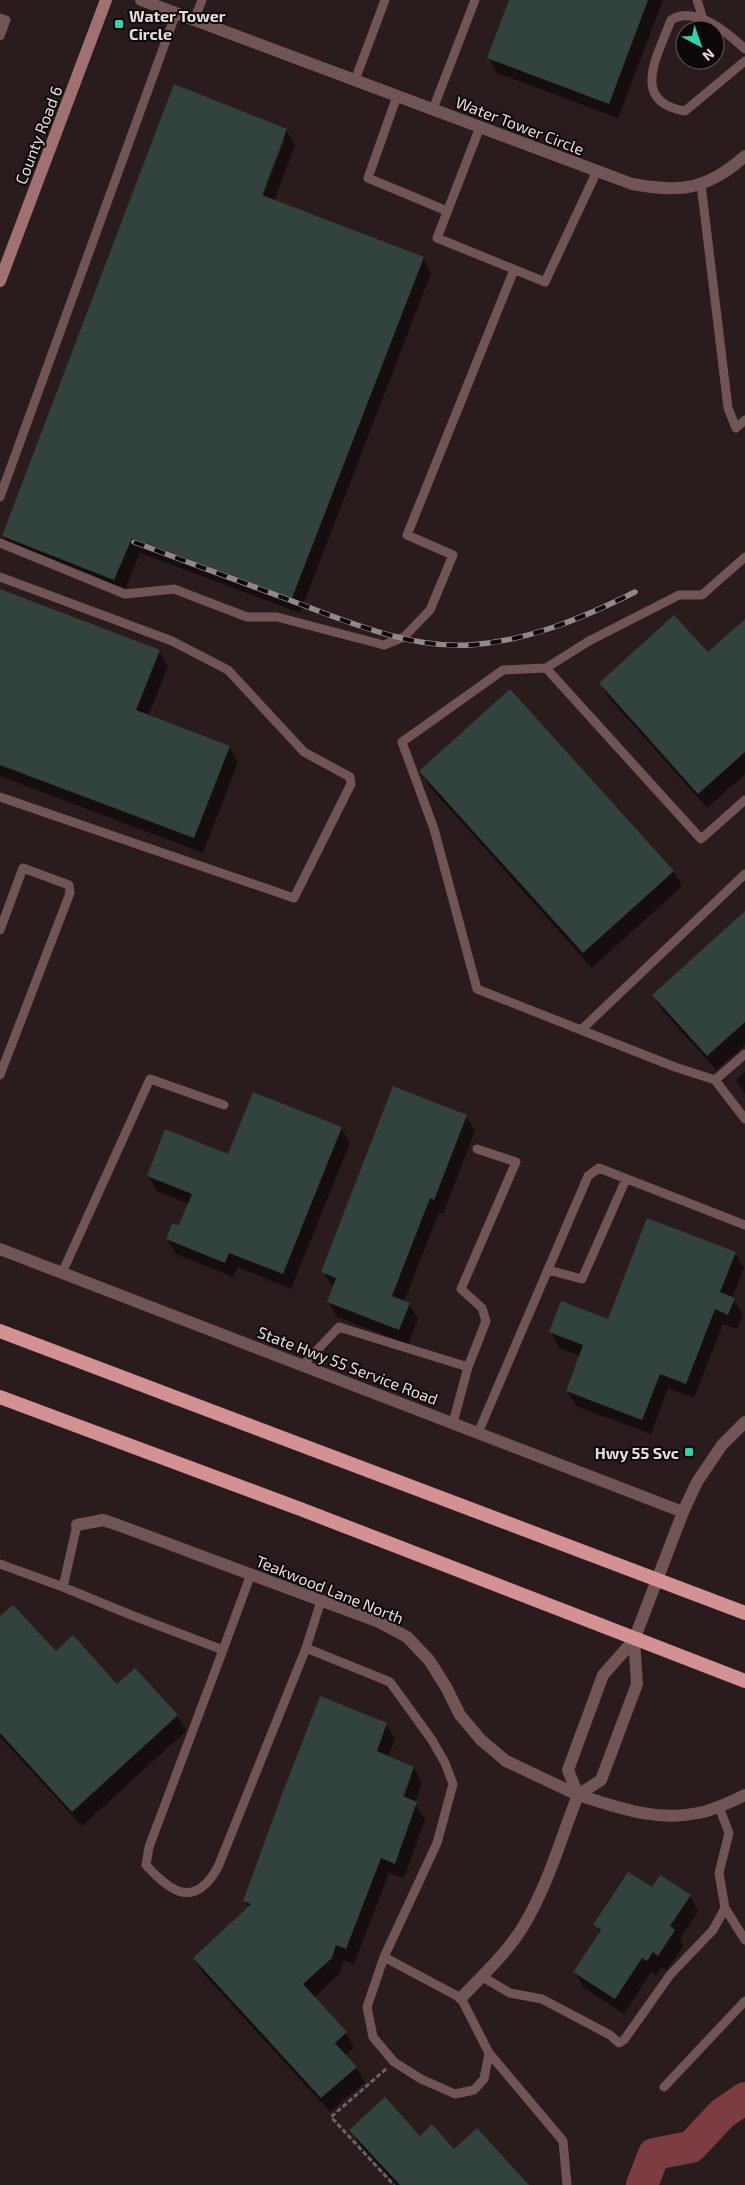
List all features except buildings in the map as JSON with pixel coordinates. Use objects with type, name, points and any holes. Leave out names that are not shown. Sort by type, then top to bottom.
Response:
[{"type":"highway","points":[[0,1331],[745,1612]]},
{"type":"highway","points":[[0,1397],[294,1507],[745,1682]]},
{"type":"main road","name":"County Road 6","points":[[0,281],[106,0]]},
{"type":"street","name":"Water Tower Circle","points":[[140,0],[632,184],[660,190],[687,189],[713,180],[745,156]]},
{"type":"street","name":"State Hwy 55 Service Road","points":[[0,1249],[683,1512]]},
{"type":"street","points":[[578,1794],[568,1770],[603,1675],[634,1640],[683,1512],[697,1482],[709,1462],[745,1422]]},
{"type":"street","name":"Teakwood Lane North","points":[[77,1525],[103,1520],[379,1622],[407,1637],[429,1660],[446,1687],[460,1715],[481,1740],[506,1761],[578,1794],[639,1814],[662,1816],[698,1813],[719,1807],[745,1795]]},
{"type":"street","points":[[462,1998],[524,1926],[543,1885],[578,1794],[601,1780],[637,1684],[634,1640]]},
{"type":"lane","points":[[194,20],[202,0]]},
{"type":"lane","points":[[355,80],[385,0]]},
{"type":"lane","points":[[433,110],[475,0]]},
{"type":"lane","points":[[697,0],[703,19]]},
{"type":"lane","points":[[0,497],[176,13]]},
{"type":"lane","points":[[745,49],[703,19],[692,15],[677,16],[671,20],[650,76],[652,91],[660,101],[674,109],[685,111],[745,61]]},
{"type":"lane","points":[[0,18],[6,20],[0,36]]},
{"type":"lane","points":[[398,96],[368,178],[447,211]]},
{"type":"lane","points":[[480,127],[436,238],[545,282],[597,171]]},
{"type":"lane","points":[[701,184],[728,408],[736,428],[745,420]]},
{"type":"lane","points":[[0,543],[125,594],[174,589],[247,617],[277,617],[384,645],[404,637],[430,610],[453,555],[407,534],[514,270]]},
{"type":"lane","points":[[745,557],[702,596],[679,595],[589,641],[546,668],[503,670],[402,742],[434,829],[477,989],[580,1030],[715,1080],[745,1119]]},
{"type":"lane","points":[[0,577],[172,641],[228,670],[304,752],[350,777],[351,784],[294,898],[0,798]]},
{"type":"lane","points":[[546,668],[701,839],[745,800]]},
{"type":"lane","points":[[0,930],[23,868],[69,886],[70,893],[0,1075]]},
{"type":"lane","points":[[580,1030],[745,874]]},
{"type":"lane","points":[[715,1080],[745,1054]]},
{"type":"lane","points":[[62,1273],[150,1079],[224,1105]]},
{"type":"lane","points":[[453,1423],[468,1367],[486,1322],[482,1308],[460,1290],[516,1162],[477,1148]]},
{"type":"lane","points":[[478,1433],[588,1176],[599,1168],[745,1225]]},
{"type":"lane","points":[[548,1270],[582,1279],[626,1179]]},
{"type":"lane","points":[[303,1365],[339,1327],[468,1367]]},
{"type":"lane","points":[[63,1587],[77,1525]]},
{"type":"lane","points":[[0,1564],[224,1650]]},
{"type":"lane","points":[[251,1574],[150,1848],[146,1865],[176,1892],[194,1893],[210,1882],[218,1867],[306,1648],[321,1601]]},
{"type":"lane","points":[[306,1648],[390,1682],[432,1740],[445,1763],[453,1784],[437,1843],[384,1956],[367,2007],[373,2037],[394,2062],[421,2079],[455,2094],[474,2090],[484,2079],[489,2053]]},
{"type":"lane","points":[[719,1807],[729,1833],[719,1873],[726,1908],[745,1940]]},
{"type":"lane","points":[[481,1976],[510,1993],[542,1999],[610,2035],[619,2043],[624,2040],[670,1975],[713,1930],[726,1908]]},
{"type":"lane","points":[[384,1956],[462,1998],[489,2053],[563,2141],[568,2185]]},
{"type":"lane","points":[[664,2087],[745,2001]]},
{"type":"path","points":[[394,2062],[330,2116],[394,2185]]},
{"type":"waterway","points":[[642,2185],[654,2154],[691,2147],[722,2114],[745,2098]]},
{"type":"railway","points":[[134,542],[353,624],[400,638],[447,645],[470,645],[513,639],[555,627],[635,592]]},
{"type":"place","name":"Water Tower Circle","points":[[119,24]]},
{"type":"place","name":"Hwy 55 Svc","points":[[689,1452]]}]
